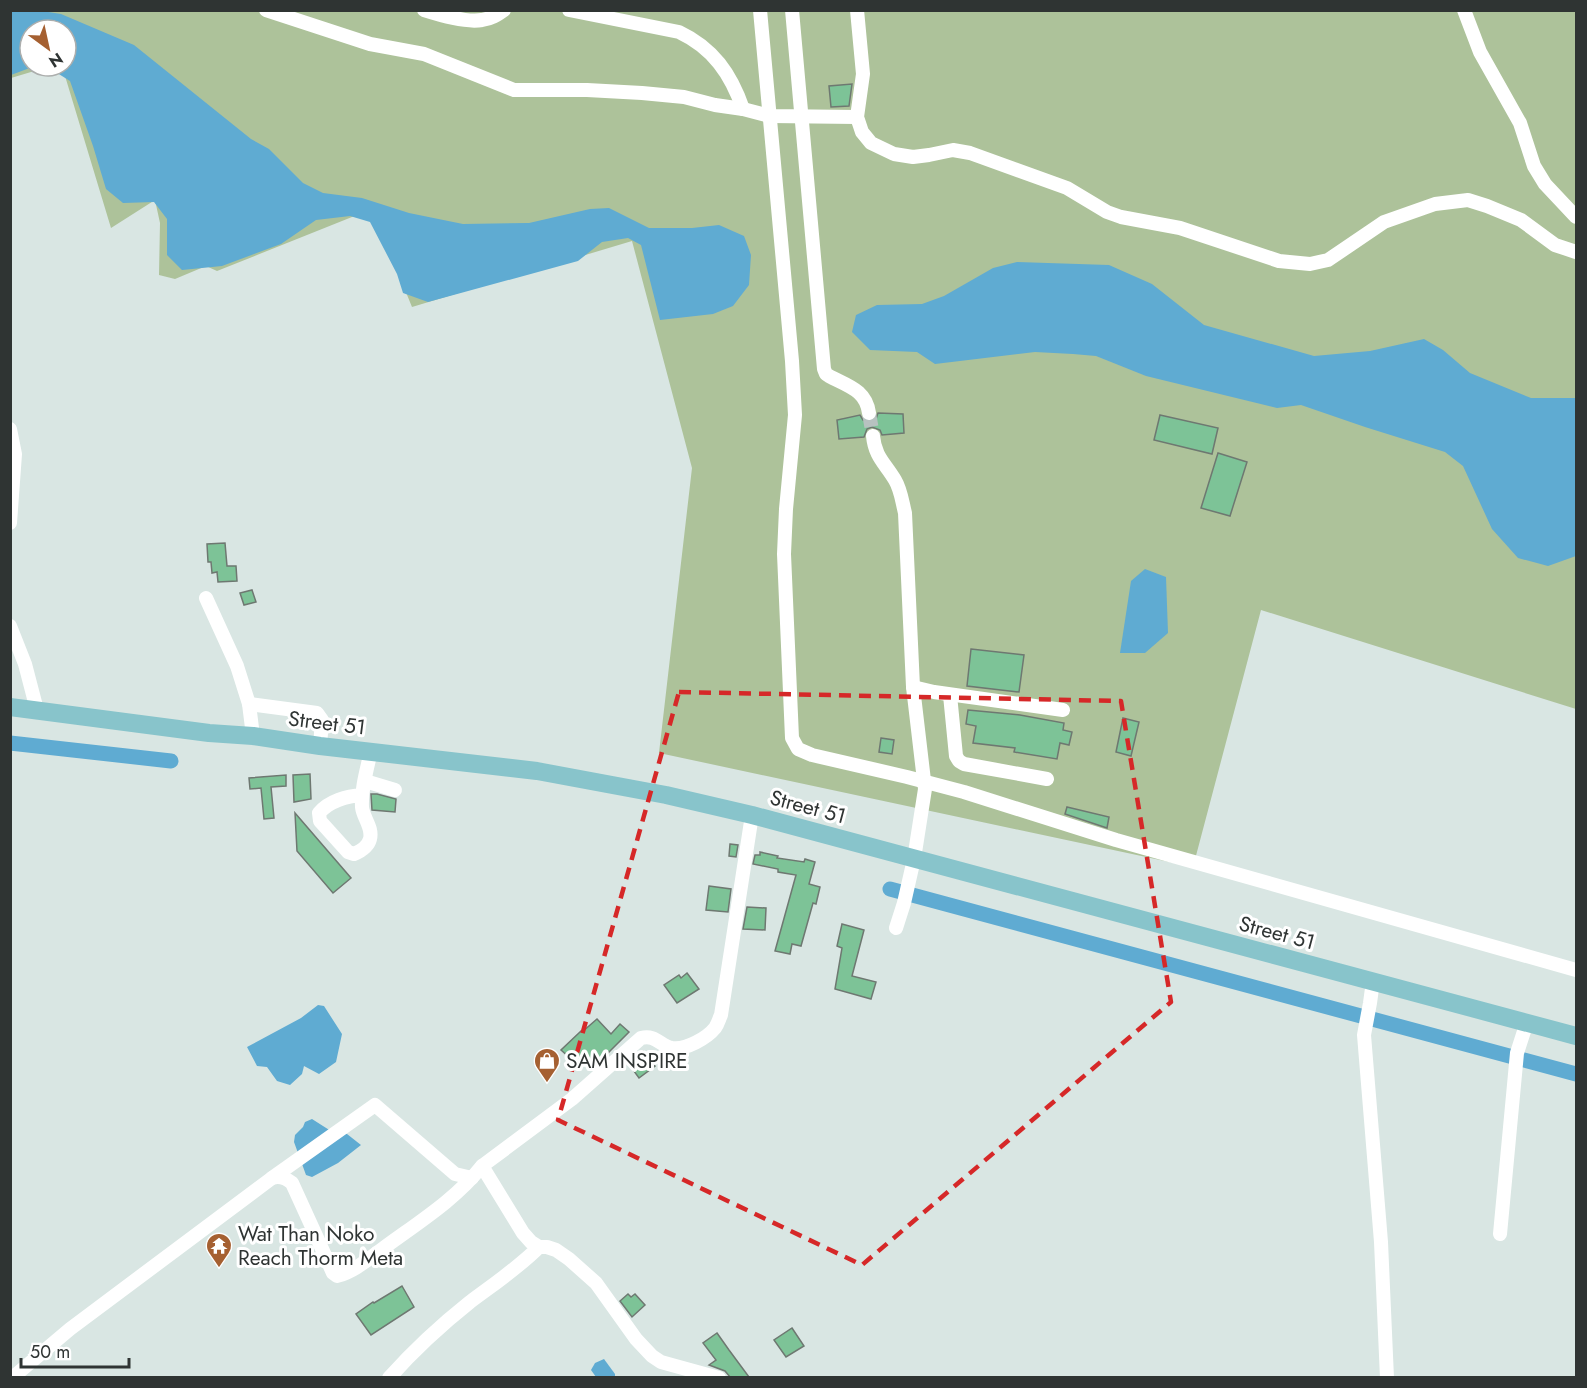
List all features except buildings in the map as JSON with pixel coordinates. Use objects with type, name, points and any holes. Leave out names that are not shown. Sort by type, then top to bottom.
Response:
[{"type":"main road","name":"Street 51","points":[[10,707],[175,729],[250,718],[321,732],[371,751],[537,771],[666,795],[915,854],[1576,1036]]},
{"type":"street","points":[[266,10],[370,44],[412,51],[438,59],[514,90],[642,93],[684,97],[770,116],[857,117]]},
{"type":"street","points":[[424,10],[480,21],[493,18],[504,10]]},
{"type":"street","points":[[569,10],[680,32],[695,39],[727,73],[743,109]]},
{"type":"street","points":[[760,10],[795,415],[784,554],[792,738],[798,749],[805,753],[925,782],[1116,840],[1576,970]]},
{"type":"street","points":[[792,10],[824,369],[829,376],[861,393],[866,399],[869,413]]},
{"type":"street","points":[[857,10],[863,74],[857,117],[862,132],[871,143],[894,154],[913,157],[953,150],[970,153],[1067,188],[1107,212],[1121,217],[1180,228],[1279,261],[1310,264],[1328,260],[1384,222],[1435,204],[1468,201],[1521,220],[1555,245],[1576,252]]},
{"type":"street","points":[[1464,10],[1480,52],[1520,123],[1534,166],[1545,184],[1576,217]]},
{"type":"street","points":[[10,429],[15,454],[10,523]]},
{"type":"street","points":[[873,436],[874,448],[900,491],[905,513],[913,687],[925,782],[915,854],[896,928]]},
{"type":"street","points":[[206,598],[233,657],[250,718],[312,712],[317,714],[321,732]]},
{"type":"street","points":[[10,626],[25,664],[37,710]]},
{"type":"street","points":[[913,687],[1063,710]]},
{"type":"street","points":[[950,694],[956,756],[959,761],[964,764],[1047,779]]},
{"type":"street","points":[[371,751],[363,788],[362,811],[369,826],[370,840],[364,849],[354,854],[348,852],[320,821],[319,813],[324,807],[355,795],[363,788],[395,790]]},
{"type":"street","points":[[272,1178],[283,1177],[292,1184],[333,1273],[337,1276],[342,1275],[364,1262],[461,1190],[482,1166],[572,1099],[641,1038],[650,1037],[673,1048],[697,1041],[716,1026],[721,1015],[752,815]]},
{"type":"street","points":[[1373,981],[1364,1035],[1381,1242],[1387,1377]]},
{"type":"street","points":[[1500,1234],[1519,1048],[1527,1023]]},
{"type":"street","points":[[12,1377],[70,1329],[272,1178],[375,1105],[455,1174],[472,1178]]},
{"type":"street","points":[[482,1166],[523,1233],[531,1242],[539,1247],[556,1250],[597,1283],[636,1339],[652,1356],[661,1362],[719,1377]]},
{"type":"street","points":[[389,1377],[413,1351],[539,1247]]},
{"type":"highlighted area","points":[[679,692],[1121,701],[1171,1002],[862,1265],[558,1120]]},
{"type":"green space","points":[[11,10],[1576,11],[1576,709],[1261,610],[1193,867],[659,753],[692,468],[632,241],[412,307],[372,209],[217,271],[206,266],[175,279],[159,275],[160,223],[155,200],[111,228],[66,78],[78,78],[78,18],[18,18],[18,76],[11,78]]},
{"type":"water","points":[[10,11],[42,11],[70,18],[18,18],[18,72],[11,75]]},
{"type":"water","points":[[78,21],[134,45],[251,139],[269,149],[303,183],[323,193],[362,198],[409,213],[463,224],[529,223],[590,209],[609,208],[649,228],[692,228],[719,225],[744,236],[751,255],[749,285],[733,306],[713,314],[660,320],[641,245],[628,238],[602,242],[578,261],[428,302],[403,293],[397,274],[370,222],[350,216],[316,220],[281,244],[222,266],[182,270],[167,255],[167,219],[154,202],[123,203],[106,189],[70,81],[65,78],[78,78]]},
{"type":"water","points":[[1017,262],[1109,265],[1152,284],[1204,325],[1314,356],[1370,351],[1424,339],[1443,350],[1470,373],[1531,398],[1576,398],[1576,556],[1548,566],[1518,558],[1492,529],[1463,466],[1445,452],[1301,405],[1277,408],[1146,376],[1096,356],[1035,352],[935,364],[917,352],[870,350],[852,332],[856,315],[877,305],[922,304],[944,296],[993,268]]},
{"type":"water","points":[[1145,569],[1166,577],[1168,633],[1145,653],[1120,653],[1131,581]]},
{"type":"water","points":[[318,1005],[324,1006],[342,1034],[336,1062],[319,1074],[304,1066],[302,1074],[290,1085],[277,1081],[267,1067],[257,1066],[247,1047],[301,1018]]},
{"type":"water","points":[[312,1119],[334,1133],[347,1134],[361,1145],[338,1163],[312,1177],[306,1175],[294,1142],[295,1135],[305,1122]]},
{"type":"water","points":[[604,1359],[615,1377],[596,1377],[591,1370],[595,1363]]},
{"type":"waterway","points":[[10,743],[171,761]]},
{"type":"waterway","points":[[890,889],[1576,1074]]},
{"type":"tunnel","points":[[869,413],[873,436]]},
{"type":"place","name":"SAM INSPIRE","points":[[547,1084]]},
{"type":"place","name":"Wat Than Noko Reach Thorm Meta","points":[[219,1269]]}]
